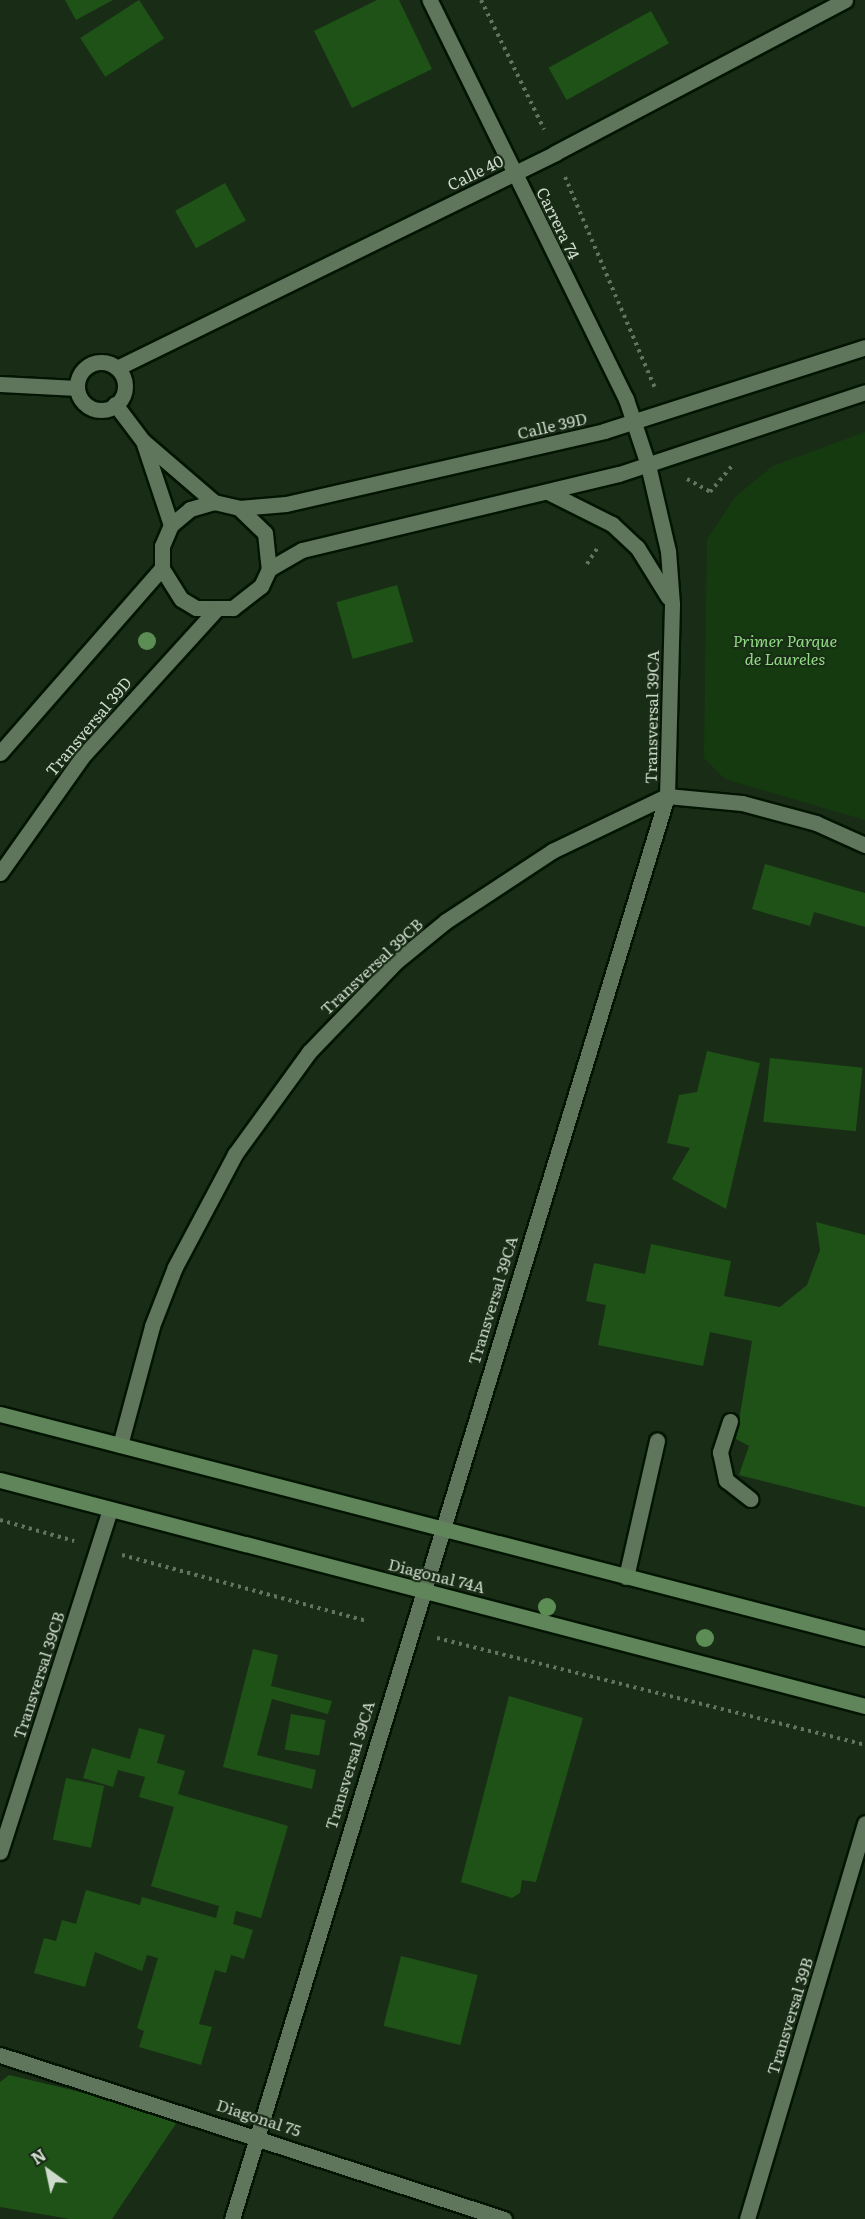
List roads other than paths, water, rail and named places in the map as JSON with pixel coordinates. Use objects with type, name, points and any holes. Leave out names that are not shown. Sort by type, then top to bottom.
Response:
[{"type":"main road","points":[[0,1414],[865,1638]]},
{"type":"main road","name":"Diagonal 74A","points":[[0,1480],[865,1706]]},
{"type":"street","name":"Carrera 74","points":[[430,0],[636,422],[648,465]]},
{"type":"street","name":"Calle 40","points":[[117,368],[555,153],[845,0]]},
{"type":"street","name":"Calle 39D","points":[[239,508],[286,504],[636,422],[865,347]]},
{"type":"street","points":[[92,364],[117,368],[124,384],[116,404],[92,408],[77,388],[79,376],[92,364]]},
{"type":"street","points":[[0,384],[77,388]]},
{"type":"street","points":[[214,502],[190,508],[171,525],[162,546],[162,568],[181,599],[215,611],[249,600],[269,569],[302,550],[548,492],[648,465],[865,392]]},
{"type":"street","points":[[116,404],[143,441],[214,502],[239,508],[265,533],[269,569]]},
{"type":"street","points":[[143,441],[171,525]]},
{"type":"street","name":"Transversal 39CA","points":[[232,2219],[254,2134],[667,796],[672,604],[668,550],[648,465]]},
{"type":"street","points":[[548,492],[612,524],[637,547],[672,604]]},
{"type":"street","points":[[0,753],[162,568]]},
{"type":"street","name":"Transversal 39D","points":[[0,873],[82,757],[215,611]]},
{"type":"street","points":[[667,796],[742,803],[816,823],[865,845]]},
{"type":"street","name":"Transversal 39CB","points":[[120,1445],[152,1326],[175,1267],[235,1155],[309,1052],[397,961],[489,890],[552,850],[667,796]]},
{"type":"street","points":[[730,1421],[720,1452],[726,1480],[750,1499]]},
{"type":"street","points":[[626,1577],[657,1440]]},
{"type":"street","name":"Transversal 39CB","points":[[0,1852],[110,1509]]},
{"type":"street","name":"Transversal 39B","points":[[747,2219],[865,1823]]},
{"type":"street","name":"Diagonal 75","points":[[0,2055],[254,2134],[504,2219]]},
{"type":"park label","name":"Primer Parque de Laureles","points":[[785,649]]}]
